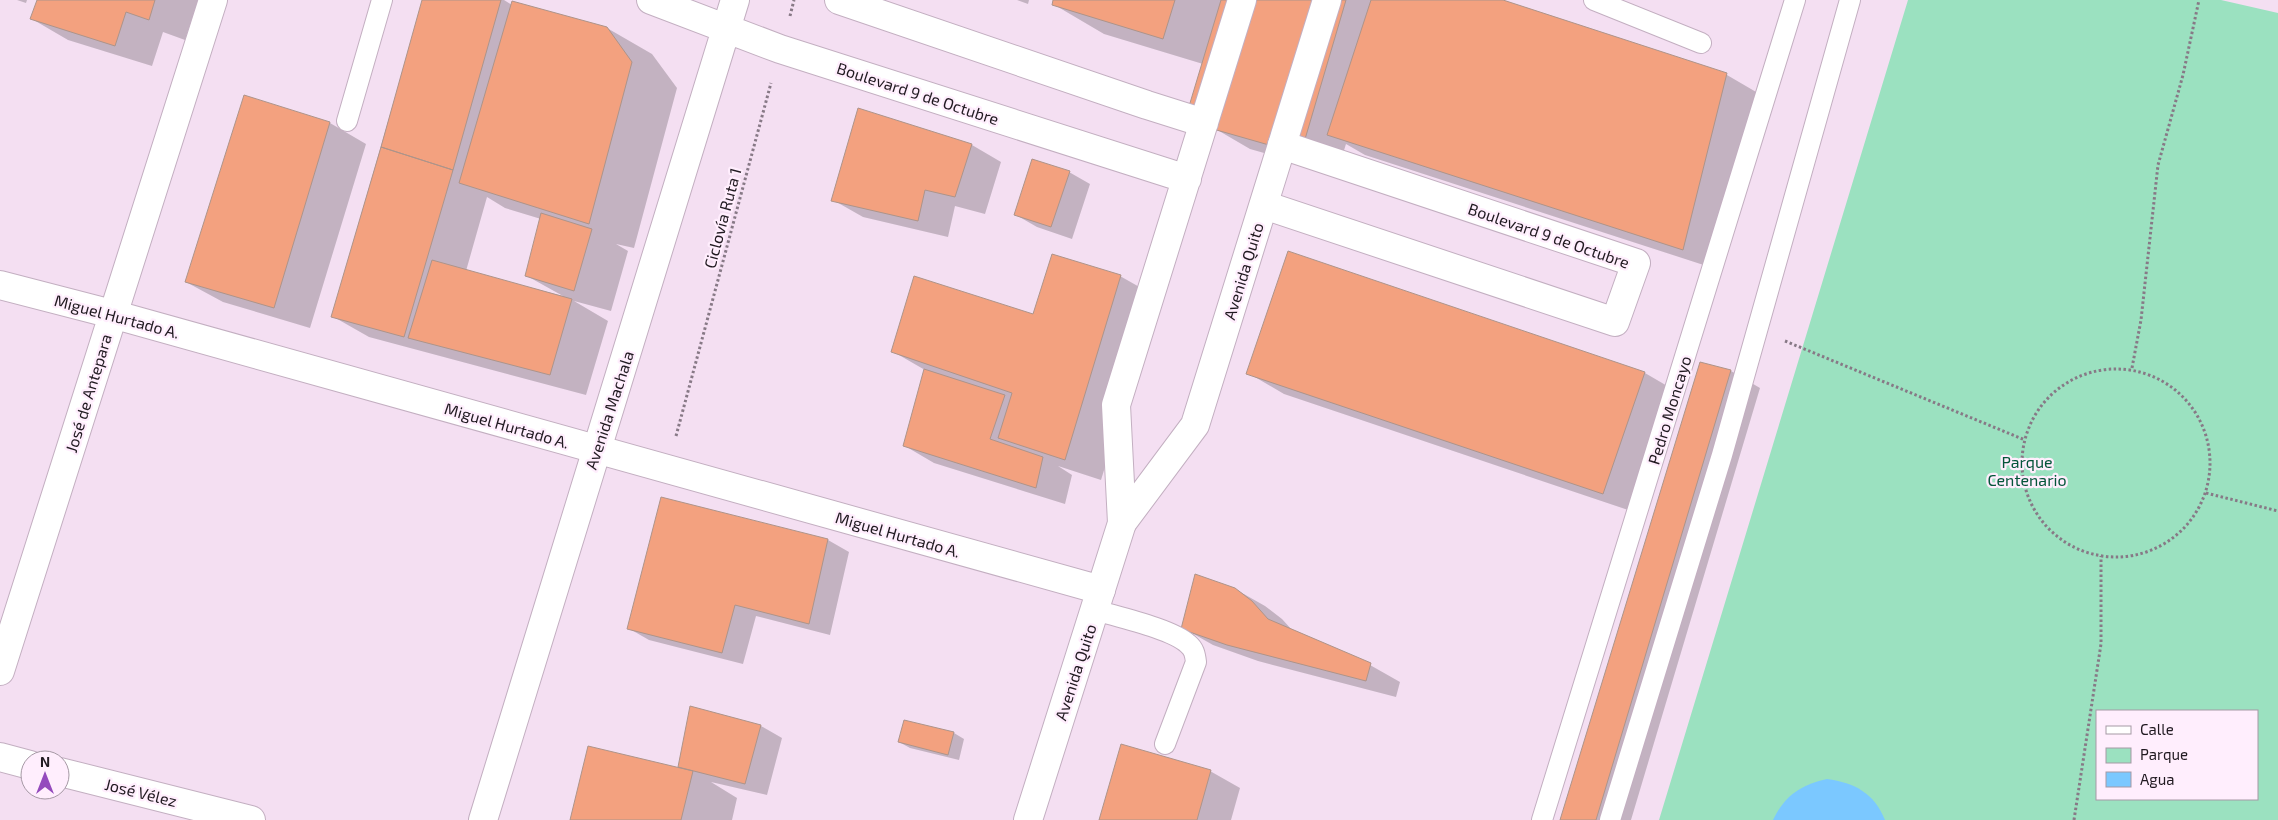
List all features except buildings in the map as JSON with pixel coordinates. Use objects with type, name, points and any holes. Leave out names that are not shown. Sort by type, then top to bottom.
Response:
[{"type":"main road","name":"José de Antepara","points":[[0,671],[213,0]]},
{"type":"main road","name":"Boulevard 9 de Octubre","points":[[651,0],[780,49],[1187,179]]},
{"type":"main road","points":[[705,0],[726,29]]},
{"type":"main road","name":"Avenida Machala","points":[[483,820],[735,0]]},
{"type":"main road","points":[[839,0],[1147,106],[1204,123]]},
{"type":"main road","name":"Avenida Quito","points":[[1122,524],[1116,405],[1242,0]]},
{"type":"main road","name":"Avenida Quito","points":[[1028,820],[1122,524],[1195,425],[1327,0]]},
{"type":"main road","name":"Boulevard 9 de Octubre","points":[[1264,205],[1615,322],[1636,263],[1282,145]]},
{"type":"main road","name":"Miguel Hurtado A.","points":[[0,285],[112,314],[596,450],[1098,600]]},
{"type":"main road","points":[[0,757],[20,762]]},
{"type":"main road","name":"José Vélez","points":[[70,775],[251,820]]},
{"type":"lane","points":[[347,121],[382,0]]},
{"type":"lane","points":[[1594,0],[1701,43]]},
{"type":"lane","name":"Pedro Moncayo","points":[[1542,820],[1795,0]]},
{"type":"lane","points":[[1610,820],[1722,455],[1850,0]]},
{"type":"lane","points":[[1098,600],[1187,643],[1194,651],[1196,662],[1165,744]]},
{"type":"path","name":"Ciclovía Ruta 1","points":[[674,443],[794,0]]},
{"type":"path","points":[[2132,368],[2141,320],[2158,165],[2183,75],[2199,0]]},
{"type":"path","points":[[1757,330],[2025,440]]},
{"type":"path","points":[[2132,368],[2156,378],[2179,392],[2196,414],[2207,439],[2210,466],[2206,493],[2197,513],[2183,530],[2165,543],[2145,552],[2123,557],[2101,556],[2080,550],[2061,539],[2044,524],[2032,505],[2024,484],[2022,462],[2025,440],[2035,415],[2053,394],[2076,378],[2102,371],[2132,368]]},
{"type":"path","points":[[2206,493],[2278,511]]},
{"type":"path","points":[[2074,820],[2101,644],[2101,556]]},
{"type":"green space","name":"Parque Centenario","points":[[1908,0],[2221,0],[2278,13],[2278,820],[1659,820]]},
{"type":"water","points":[[1827,779],[1846,783],[1862,791],[1875,803],[1885,820],[1773,820],[1783,804],[1795,792],[1809,784]]}]
